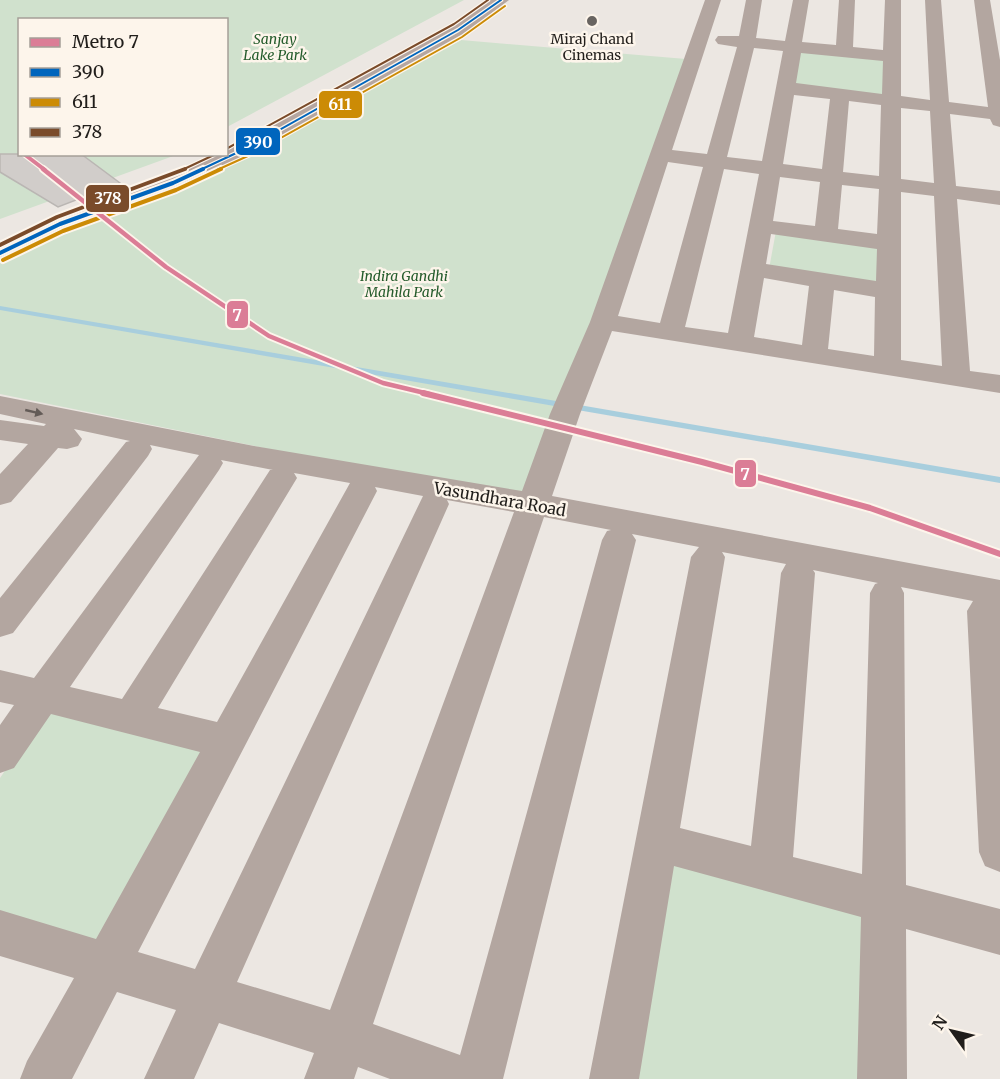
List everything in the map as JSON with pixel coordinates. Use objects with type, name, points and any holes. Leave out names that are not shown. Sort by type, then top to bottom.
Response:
[{"type":"main road","points":[[228,143],[259,128],[482,0]]},
{"type":"main road","points":[[0,253],[60,224],[173,183],[248,148],[458,30],[501,0]]},
{"type":"main road","points":[[0,235],[47,213],[197,156]]},
{"type":"street","points":[[336,1058],[531,511],[603,322],[713,0]]},
{"type":"street","points":[[670,333],[747,42],[754,0]]},
{"type":"street","points":[[740,342],[801,0]]},
{"type":"street","points":[[844,52],[847,0]]},
{"type":"street","points":[[887,366],[893,0]]},
{"type":"street","points":[[786,88],[940,106],[1000,117],[989,4],[941,2],[940,106],[957,377]]},
{"type":"street","points":[[701,37],[891,56]]},
{"type":"street","points":[[826,235],[840,94]]},
{"type":"street","points":[[661,155],[1000,198]]},
{"type":"street","points":[[761,226],[889,243]]},
{"type":"street","points":[[753,269],[888,291]]},
{"type":"street","points":[[814,354],[822,280]]},
{"type":"street","points":[[603,322],[1000,384]]},
{"type":"street","name":"Vasundhara Road","points":[[0,405],[60,428],[137,449],[281,478],[433,504],[531,511],[619,540],[798,573],[887,593],[995,606]]},
{"type":"street","points":[[0,494],[60,428]]},
{"type":"street","name":"Vasundhara Road","points":[[0,430],[60,428],[254,456],[995,606]]},
{"type":"street","points":[[0,623],[137,449]]},
{"type":"street","points":[[0,756],[207,463]]},
{"type":"street","points":[[131,718],[281,478]]},
{"type":"street","points":[[45,1079],[361,491]]},
{"type":"street","points":[[169,1079],[433,504]]},
{"type":"street","points":[[478,1079],[619,540]]},
{"type":"street","points":[[614,1079],[708,557]]},
{"type":"street","points":[[770,872],[798,573]]},
{"type":"street","points":[[882,1079],[887,593]]},
{"type":"street","points":[[995,606],[1000,852]]},
{"type":"street","points":[[0,686],[226,741]]},
{"type":"street","points":[[657,842],[1000,932]]},
{"type":"street","points":[[1,935],[206,997],[336,1058],[458,1079]]},
{"type":"green space","name":"Sanjay Lake Park","points":[[0,0],[464,0],[228,126],[228,18],[18,18],[18,156],[173,156],[0,219]]},
{"type":"green space","name":"Indira Gandhi Mahila Park","points":[[461,40],[686,59],[528,502],[0,394],[0,259],[72,226],[260,148]]},
{"type":"green space","points":[[801,48],[889,57],[888,98],[794,87]]},
{"type":"green space","points":[[776,231],[882,245],[880,285],[769,269]]},
{"type":"green space","points":[[50,705],[218,746],[104,955],[0,923],[0,778]]},
{"type":"green space","points":[[663,861],[875,911],[871,1079],[626,1079]]},
{"type":"building","points":[[0,154],[84,156],[120,183],[58,207],[0,172]]},
{"type":"waterway","points":[[0,308],[1000,480]]},
{"type":"metro line","name":"7","points":[[27,156],[166,267],[269,336],[383,383],[702,462],[870,508],[1000,554]]},
{"type":"transit line","name":"378","points":[[228,148],[454,24],[488,0]]},
{"type":"transit line","name":"390","points":[[0,253],[60,224],[173,183],[247,148],[458,30],[501,0]]},
{"type":"transit line","name":"611","points":[[3,260],[63,231],[176,190],[250,155],[462,37],[505,6]]},
{"type":"transit line","name":"378","points":[[0,245],[57,217],[170,176],[212,156]]},
{"type":"place","name":"Miraj Chand Cinemas","points":[[592,21]]}]
